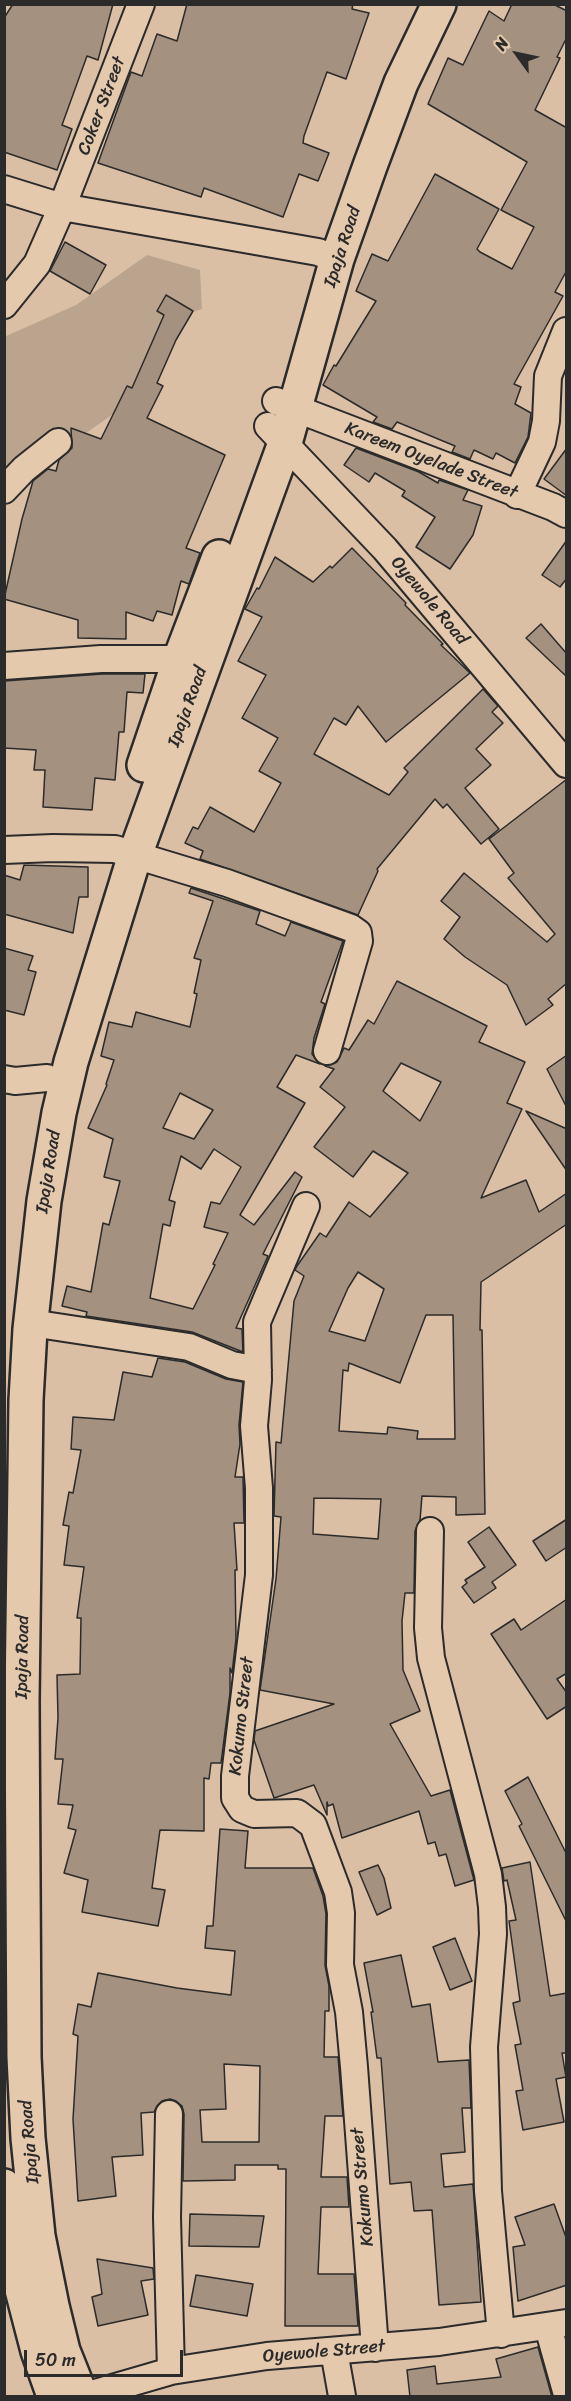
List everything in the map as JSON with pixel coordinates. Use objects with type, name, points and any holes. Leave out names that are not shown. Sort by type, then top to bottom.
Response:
[{"type":"main road","name":"Ipaja Road","points":[[83,2397],[63,2351],[38,2236],[27,2138],[24,2057],[22,1701],[26,1401],[31,1323],[36,1128],[80,954],[125,852],[281,419],[383,73],[416,4]]},
{"type":"main road","name":"Ipaja Road","points":[[328,256],[401,83],[439,4]]},
{"type":"main road","name":"Ipaja Road","points":[[4,1505],[11,1324],[18,1245],[35,1198],[59,1113],[71,1062],[101,960],[125,852],[180,659],[255,464],[281,419]]},
{"type":"main road","points":[[4,1883],[4,2075]]},
{"type":"main road","name":"Ipaja Road","points":[[4,2186],[8,2236],[38,2351],[54,2397]]},
{"type":"street","name":"Coker Street","points":[[4,305],[38,264],[141,4]]},
{"type":"street","points":[[4,189],[62,207],[328,256]]},
{"type":"street","points":[[517,495],[542,442],[546,421],[548,376],[567,332]]},
{"type":"street","name":"Kareem Oyelade Street","points":[[281,419],[517,495],[567,514]]},
{"type":"street","name":"Oyewole Road","points":[[281,419],[386,549],[567,764]]},
{"type":"street","points":[[4,490],[24,469],[58,442]]},
{"type":"street","points":[[4,666],[101,659],[180,659]]},
{"type":"street","points":[[4,850],[53,848],[125,852],[227,883],[351,928],[358,933],[359,941],[327,1051]]},
{"type":"street","points":[[4,1079],[15,1081],[47,1078]]},
{"type":"street","name":"Kokumo Street","points":[[306,1206],[257,1322],[258,1370],[254,1426],[259,1488],[259,1575],[235,1776],[235,1798],[242,1809],[254,1814],[297,1812],[313,1825],[327,1857],[338,1892],[341,1913],[340,1965],[349,2012],[375,2348]]},
{"type":"street","points":[[31,1323],[189,1347],[232,1365],[258,1370]]},
{"type":"street","points":[[430,1531],[428,1628],[431,1658],[488,1874],[492,1906],[493,1934],[484,2046],[488,2191],[501,2334]]},
{"type":"street","points":[[170,2114],[167,2217],[171,2371]]},
{"type":"street","points":[[557,2325],[567,2391]]},
{"type":"street","name":"Oyewole Street","points":[[83,2397],[171,2371],[267,2356],[375,2348],[501,2334],[557,2325]]},
{"type":"street","points":[[334,2351],[342,2397]]},
{"type":"shaded area","points":[[147,255],[200,270],[202,309],[168,320],[136,398],[13,484],[5,485],[4,337],[76,305]]},
{"type":"building","points":[[13,4],[113,4],[98,60],[87,56],[62,125],[72,129],[57,170],[4,152],[4,18]]},
{"type":"building","points":[[187,4],[353,4],[352,9],[369,13],[346,79],[327,72],[304,136],[303,143],[329,153],[318,181],[299,174],[283,217],[204,188],[201,197],[98,163],[131,72],[142,76],[157,34],[177,41]]},
{"type":"building","points":[[512,4],[553,4],[567,11],[567,37],[557,57],[560,58],[535,110],[567,128],[567,270],[555,292],[563,296],[514,384],[521,387],[515,404],[531,413],[528,437],[515,463],[496,453],[493,459],[474,450],[470,459],[452,452],[455,446],[397,422],[392,429],[373,422],[377,417],[323,385],[376,301],[356,291],[372,254],[388,261],[435,174],[499,209],[477,249],[480,252],[512,269],[534,227],[501,210],[527,162],[428,104],[448,58],[463,65],[489,11],[504,21]]},
{"type":"building","points":[[65,242],[106,265],[90,294],[50,271]]},
{"type":"building","points":[[166,295],[193,311],[176,340],[157,383],[163,386],[147,418],[225,455],[186,548],[200,553],[189,584],[181,581],[172,615],[157,611],[153,621],[126,612],[126,639],[78,638],[78,620],[4,599],[22,519],[33,481],[48,469],[56,471],[59,460],[72,448],[71,428],[101,439],[127,386],[132,388],[164,315],[157,311]]},
{"type":"building","points":[[356,448],[419,472],[438,483],[439,480],[468,490],[463,500],[482,506],[473,535],[450,569],[416,547],[435,517],[402,496],[405,491],[375,473],[369,482],[344,465]]},
{"type":"building","points":[[567,448],[567,496],[544,479]]},
{"type":"building","points":[[567,540],[567,578],[560,587],[542,575]]},
{"type":"building","points":[[352,548],[406,603],[405,605],[443,644],[441,645],[470,673],[386,742],[358,706],[346,725],[334,718],[314,754],[389,795],[408,772],[404,768],[483,689],[498,706],[492,712],[503,723],[476,749],[491,765],[465,788],[499,829],[481,844],[447,804],[443,808],[435,799],[377,869],[358,915],[200,859],[203,851],[185,843],[193,827],[198,829],[210,807],[254,832],[281,783],[259,771],[278,738],[242,718],[266,675],[238,661],[262,617],[245,609],[257,588],[259,589],[275,557],[313,582],[330,566],[332,568]]},
{"type":"building","points":[[541,624],[567,654],[567,677],[526,638]]},
{"type":"building","points":[[102,674],[145,674],[143,693],[127,692],[124,732],[119,732],[115,780],[95,778],[92,810],[43,807],[45,770],[34,770],[36,750],[4,748],[4,681]]},
{"type":"building","points":[[567,779],[567,983],[548,999],[553,1005],[526,1025],[507,985],[465,957],[444,939],[460,917],[441,901],[464,873],[547,942],[555,934],[508,878],[514,873],[489,839]]},
{"type":"building","points":[[24,865],[88,867],[88,897],[79,897],[73,933],[4,914],[4,875],[20,880]]},
{"type":"building","points":[[191,888],[260,911],[256,924],[285,936],[291,922],[343,941],[321,1002],[325,1004],[314,1038],[312,1054],[320,1064],[296,1055],[277,1087],[305,1103],[240,1215],[254,1225],[295,1172],[302,1177],[263,1254],[268,1256],[236,1328],[242,1329],[243,1352],[192,1332],[86,1316],[87,1312],[62,1306],[67,1286],[91,1292],[103,1223],[109,1225],[120,1181],[104,1177],[113,1139],[88,1128],[107,1085],[114,1060],[101,1056],[109,1022],[132,1027],[136,1012],[190,1027],[201,960],[194,958],[213,901],[189,893]],"holes":[[[180,1093],[213,1110],[194,1139],[163,1128]],[[214,1149],[241,1167],[220,1204],[211,1202],[204,1227],[228,1233],[213,1264],[215,1265],[193,1309],[150,1298],[163,1224],[170,1226],[175,1202],[169,1200],[181,1156],[201,1169]]]},
{"type":"building","points":[[4,948],[33,956],[28,970],[36,972],[24,1015],[4,1010]]},
{"type":"building","points":[[397,981],[487,1026],[479,1042],[525,1062],[507,1103],[522,1109],[481,1198],[526,1180],[539,1212],[567,1193],[567,1224],[481,1282],[480,1330],[482,1330],[485,1514],[456,1515],[456,1497],[422,1496],[420,1520],[415,1531],[414,1593],[405,1593],[402,1621],[403,1670],[420,1711],[390,1724],[431,1796],[450,1790],[474,1880],[455,1886],[446,1854],[439,1856],[435,1842],[428,1844],[419,1811],[342,1838],[333,1804],[328,1806],[327,1802],[327,1815],[314,1785],[274,1798],[254,1740],[255,1731],[334,1704],[260,1690],[276,1579],[281,1517],[274,1516],[276,1442],[281,1443],[294,1301],[304,1276],[295,1270],[320,1233],[326,1237],[349,1202],[370,1217],[408,1173],[373,1151],[353,1177],[314,1147],[345,1107],[320,1087],[334,1069],[325,1066],[337,1062],[344,1048],[349,1050],[368,1020],[374,1024]],"holes":[[[401,1063],[441,1082],[420,1121],[383,1091]],[[358,1272],[384,1289],[365,1341],[329,1331],[348,1288]],[[426,1315],[453,1315],[455,1439],[417,1439],[418,1431],[388,1427],[387,1434],[339,1431],[343,1370],[348,1371],[349,1363],[400,1383]],[[314,1498],[381,1499],[378,1539],[313,1534]]]},
{"type":"building","points":[[567,1055],[567,1108],[547,1069]]},
{"type":"building","points":[[526,1111],[567,1129],[567,1171]]},
{"type":"building","points":[[158,1358],[185,1362],[226,1379],[243,1382],[239,1425],[240,1444],[235,1477],[243,1477],[244,1523],[234,1523],[237,1570],[235,1570],[236,1639],[232,1673],[230,1668],[230,1693],[221,1763],[211,1763],[209,1779],[204,1778],[204,1831],[160,1830],[152,1888],[165,1890],[158,1926],[82,1912],[88,1880],[64,1873],[76,1830],[68,1828],[73,1805],[58,1804],[63,1759],[55,1759],[58,1718],[57,1675],[80,1674],[81,1618],[77,1618],[84,1567],[64,1565],[69,1526],[63,1525],[69,1492],[73,1493],[81,1450],[71,1449],[73,1417],[114,1420],[123,1372],[152,1377]]},
{"type":"building","points":[[567,1519],[567,1547],[546,1561],[533,1541]]},
{"type":"building","points":[[489,1527],[516,1565],[492,1582],[496,1588],[474,1603],[462,1587],[467,1583],[465,1580],[485,1567],[468,1542]]},
{"type":"building","points":[[567,1599],[567,1673],[557,1679],[567,1693],[567,1706],[547,1719],[491,1634],[514,1619],[521,1630]]},
{"type":"building","points":[[528,1777],[567,1855],[567,1923],[519,1826],[522,1824],[505,1791]]},
{"type":"building","points":[[220,1829],[248,1831],[245,1868],[313,1868],[323,1896],[326,1914],[325,1965],[329,1986],[329,2011],[325,2011],[324,2057],[338,2057],[343,2116],[325,2116],[321,2177],[347,2177],[349,2207],[321,2207],[318,2274],[354,2274],[358,2326],[285,2326],[286,2169],[278,2169],[278,2165],[235,2165],[235,2180],[183,2181],[184,2114],[182,2106],[176,2101],[170,2099],[162,2101],[154,2112],[141,2113],[143,2155],[112,2157],[116,2196],[78,2201],[73,2119],[78,2036],[73,2034],[78,2004],[91,2007],[98,1973],[177,1988],[231,1995],[235,1951],[205,1948],[207,1926],[213,1926]],"holes":[[[224,2064],[260,2066],[259,2142],[202,2142],[200,2110],[226,2109]]]},
{"type":"building","points":[[530,1862],[550,1996],[567,1993],[567,2053],[562,2053],[566,2077],[556,2079],[564,2122],[523,2130],[516,2091],[523,2090],[515,2045],[521,2044],[513,2003],[520,2001],[509,1921],[516,1920],[502,1868]]},
{"type":"building","points":[[378,1865],[384,1878],[391,1908],[377,1915],[359,1872]]},
{"type":"building","points":[[455,1938],[472,1981],[450,1990],[433,1947]]},
{"type":"building","points":[[401,1955],[412,2007],[430,2004],[438,2062],[469,2060],[471,2108],[462,2108],[465,2152],[441,2154],[444,2187],[473,2184],[481,2302],[439,2305],[432,2210],[414,2211],[411,2182],[390,2184],[381,2058],[377,2058],[371,2012],[373,2012],[364,1963]]},
{"type":"building","points":[[554,2204],[567,2240],[567,2285],[518,2301],[513,2247],[525,2245],[515,2217]]},
{"type":"building","points":[[190,2214],[264,2216],[259,2247],[189,2246]]},
{"type":"building","points":[[97,2259],[153,2268],[154,2279],[141,2281],[148,2315],[98,2326],[92,2297],[102,2294]]},
{"type":"building","points":[[196,2275],[253,2284],[247,2316],[190,2306]]},
{"type":"building","points":[[538,2347],[552,2397],[410,2397],[407,2370],[435,2366],[437,2384],[501,2377],[496,2359]]}]
